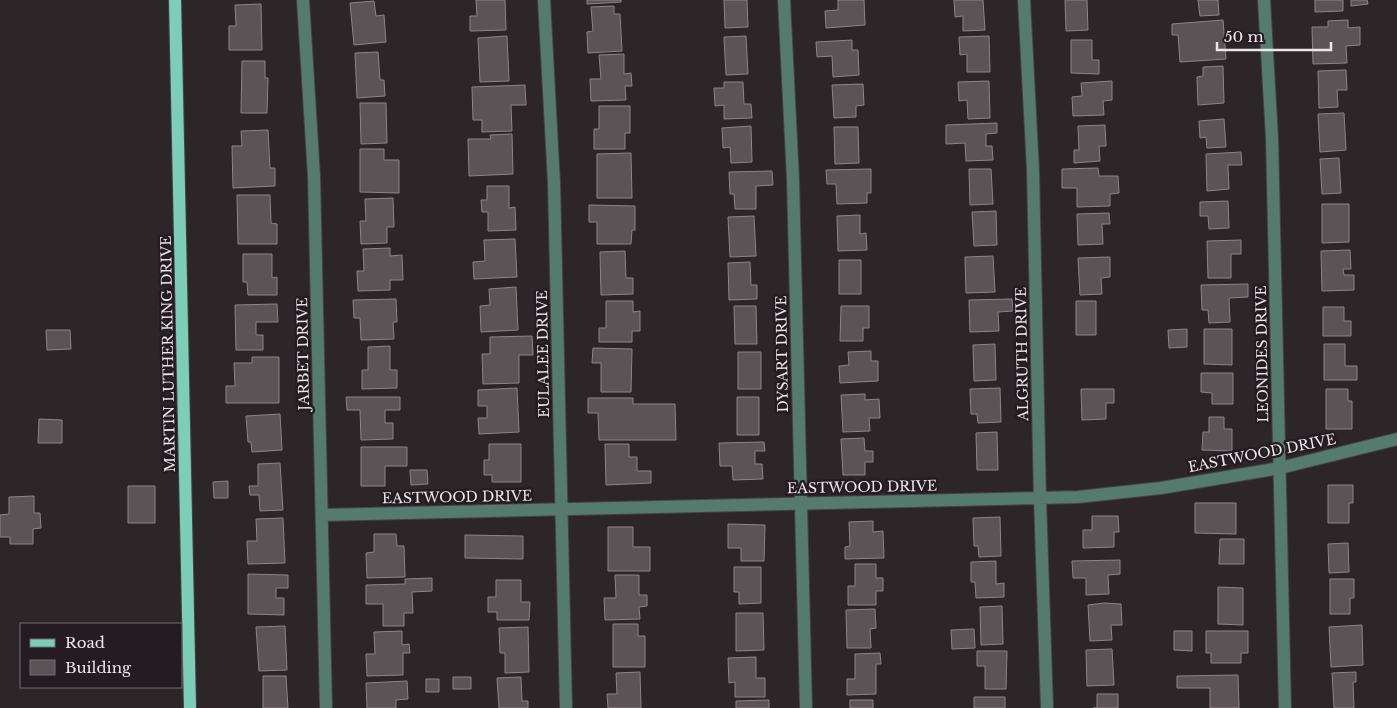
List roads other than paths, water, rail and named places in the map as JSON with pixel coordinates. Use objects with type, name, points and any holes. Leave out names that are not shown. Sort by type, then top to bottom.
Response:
[{"type":"main road","name":"MARTIN LUTHER KING DRIVE","points":[[175,0],[190,708]]},
{"type":"street","name":"JARBET DRIVE","points":[[303,0],[314,176],[326,708]]},
{"type":"street","name":"EULALEE DRIVE","points":[[544,0],[554,183],[566,708]]},
{"type":"street","name":"DYSART DRIVE","points":[[784,0],[793,179],[806,708]]},
{"type":"street","name":"ALGRUTH DRIVE","points":[[1024,0],[1033,170],[1040,499],[1047,708]]},
{"type":"street","name":"LEONIDES DRIVE","points":[[1264,0],[1272,138],[1285,708]]},
{"type":"street","name":"EASTWOOD DRIVE","points":[[322,515],[1078,497],[1162,488],[1280,468],[1397,439]]}]
